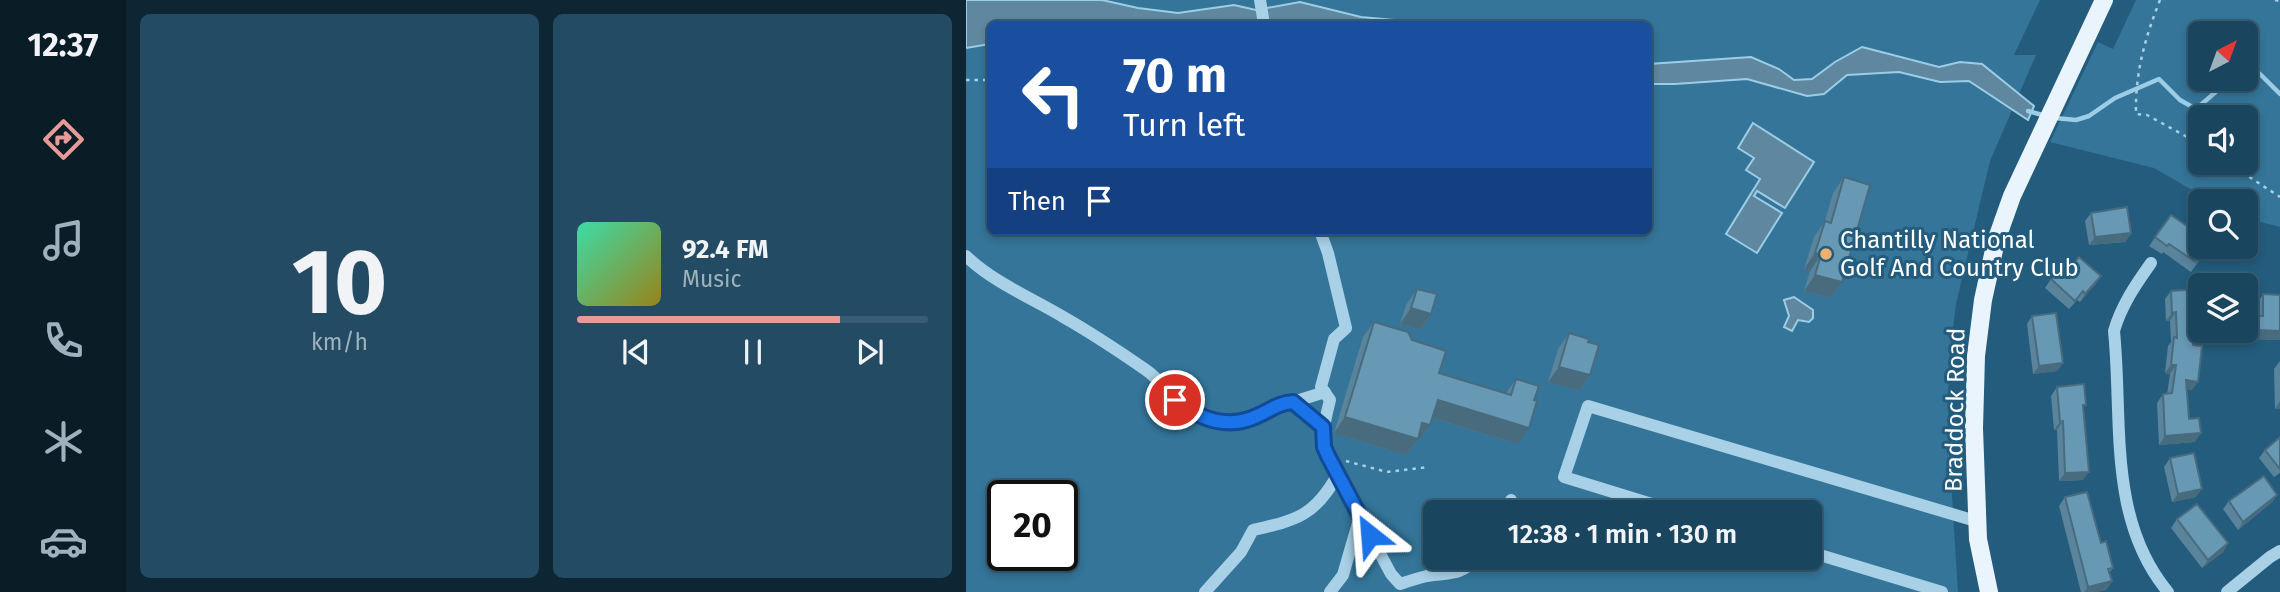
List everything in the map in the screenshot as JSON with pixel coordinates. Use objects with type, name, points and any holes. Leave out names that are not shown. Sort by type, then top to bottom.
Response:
[{"type":"main road","name":"Braddock Road","points":[[1989,592],[1978,540],[1974,428],[1976,356],[1983,300],[1996,241],[2012,195],[2104,0]]},
{"type":"street","points":[[1260,2],[1263,21]]},
{"type":"street","points":[[1321,235],[1346,328],[1334,339],[1321,387],[1330,400],[1323,427],[1324,447],[1399,588],[1429,576],[1465,570]]},
{"type":"street","points":[[966,256],[993,278],[1068,319],[1149,372],[1175,400],[1193,414],[1210,421],[1239,421],[1256,417],[1279,403],[1293,402],[1325,392]]},
{"type":"street","points":[[2151,263],[2134,286],[2114,331],[2125,502],[2140,550],[2168,592]]},
{"type":"street","points":[[1293,402],[1323,427]]},
{"type":"street","points":[[1639,500],[1564,477],[1588,406],[1979,522]]},
{"type":"street","points":[[1205,592],[1241,552],[1252,530],[1307,513],[1321,500],[1338,474]]},
{"type":"street","points":[[1330,592],[1343,575],[1360,516]]},
{"type":"street","points":[[2227,592],[2280,551]]},
{"type":"street","points":[[1822,556],[1942,592]]},
{"type":"path","points":[[2160,0],[2137,67],[2136,114],[2147,115],[2188,137]]},
{"type":"path","points":[[966,80],[987,80]]},
{"type":"path","points":[[2246,175],[2280,197]]},
{"type":"path","points":[[1328,456],[1387,472],[1429,467]]},
{"type":"shaded area","name":"Chantilly National Golf And Country Club","points":[[966,0],[2040,0],[2014,55],[2036,55],[1990,161],[1956,304],[1949,362],[1948,431],[1958,592],[966,592]]},
{"type":"shaded area","points":[[966,0],[1102,0],[1178,13],[1234,5],[1256,10],[1300,2],[1361,17],[1396,21],[987,21],[987,44],[966,48]]},
{"type":"shaded area","points":[[2136,0],[2280,0],[2280,227],[2258,221],[2258,189],[2190,189],[2154,168],[2050,142],[2098,42],[2113,49]]},
{"type":"shaded area","points":[[1862,47],[1939,67],[1960,62],[1982,64],[2034,106],[2028,120],[1969,81],[1940,82],[1899,72],[1847,75],[1824,94],[1807,96],[1747,79],[1652,84],[1652,64],[1751,57],[1779,69],[1794,80],[1812,79]]},
{"type":"shaded area","points":[[1753,123],[1814,162],[1785,208],[1757,191],[1754,196],[1782,213],[1757,253],[1726,234],[1760,179],[1746,170],[1754,158],[1738,148]]},
{"type":"shaded area","points":[[1794,297],[1813,310],[1813,318],[1809,322],[1798,320],[1792,331],[1784,327],[1789,316],[1784,300]]},
{"type":"building","name":"Chantilly National Golf And Country Club","points":[[1844,177],[1870,185],[1842,282],[1815,275],[1821,255],[1815,253],[1825,221],[1831,223]]},
{"type":"building","points":[[2127,207],[2131,233],[2095,237],[2091,213]]},
{"type":"building","points":[[2171,215],[2188,227],[2188,257],[2169,244],[2167,246],[2155,237]]},
{"type":"building","points":[[2079,257],[2101,276],[2075,301],[2051,279],[2060,269],[2065,273]]},
{"type":"building","points":[[1417,289],[1437,294],[1431,314],[1411,308]]},
{"type":"building","points":[[2188,290],[2188,343],[2202,346],[2198,382],[2186,380],[2189,419],[2199,418],[2201,433],[2165,436],[2163,394],[2172,393],[2176,365],[2171,365],[2174,337],[2177,338],[2176,312],[2172,313],[2171,291]]},
{"type":"building","points":[[2263,294],[2280,295],[2280,331],[2258,330],[2258,316],[2263,316]]},
{"type":"building","points":[[2056,313],[2063,363],[2039,366],[2032,316]]},
{"type":"building","points":[[1374,322],[1408,332],[1412,340],[1446,351],[1439,373],[1511,395],[1516,379],[1539,386],[1529,428],[1438,400],[1430,425],[1422,423],[1418,439],[1345,417]]},
{"type":"building","points":[[1569,333],[1599,345],[1590,375],[1559,367]]},
{"type":"building","points":[[2084,384],[2086,405],[2083,405],[2089,472],[2065,473],[2063,421],[2060,422],[2057,387]]},
{"type":"building","points":[[2280,437],[2280,469],[2265,450]]},
{"type":"building","points":[[2194,453],[2202,489],[2178,494],[2170,458]]},
{"type":"building","points":[[2264,476],[2277,495],[2243,522],[2229,501]]},
{"type":"building","points":[[2087,492],[2101,543],[2106,541],[2113,568],[2108,569],[2112,581],[2088,587],[2065,497]]},
{"type":"building","points":[[2197,504],[2228,543],[2208,560],[2177,519]]},
{"type":"waterway","points":[[2258,73],[2280,94]]},
{"type":"waterway","points":[[2055,118],[2076,120],[2089,116],[2115,98],[2159,79],[2180,100],[2196,109],[2217,91]]},
{"type":"waterway","points":[[2028,111],[2046,116]]},
{"type":"place","name":"Chantilly National Golf And Country Club","points":[[1826,254]]},
{"type":"route","points":[[1175,400],[1193,414],[1220,422],[1256,417],[1279,403],[1293,402],[1323,427],[1324,447],[1370,535]]}]
